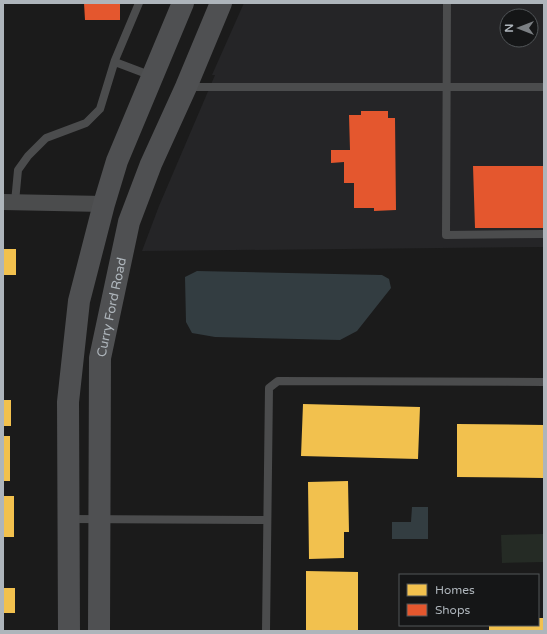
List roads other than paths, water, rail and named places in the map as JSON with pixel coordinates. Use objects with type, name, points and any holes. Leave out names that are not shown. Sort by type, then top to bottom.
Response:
[{"type":"main road","name":"Curry Ford Road","points":[[69,631],[68,402],[78,309],[104,204],[117,161],[183,3]]},
{"type":"main road","name":"Curry Ford Road","points":[[99,631],[100,358],[129,222],[151,164],[186,87],[221,3]]},
{"type":"main road","points":[[100,358],[93,321],[110,242],[112,217],[104,204]]},
{"type":"street","points":[[9,202],[104,204]]},
{"type":"lane","points":[[9,202],[18,170],[28,156],[46,138],[86,123],[100,109],[115,62],[139,3]]},
{"type":"lane","points":[[447,3],[448,87],[446,236],[544,234]]},
{"type":"lane","points":[[115,62],[153,76]]},
{"type":"lane","points":[[186,87],[544,87]]},
{"type":"lane","points":[[266,631],[269,388],[278,381],[544,382]]},
{"type":"lane","points":[[68,519],[267,520]]}]
